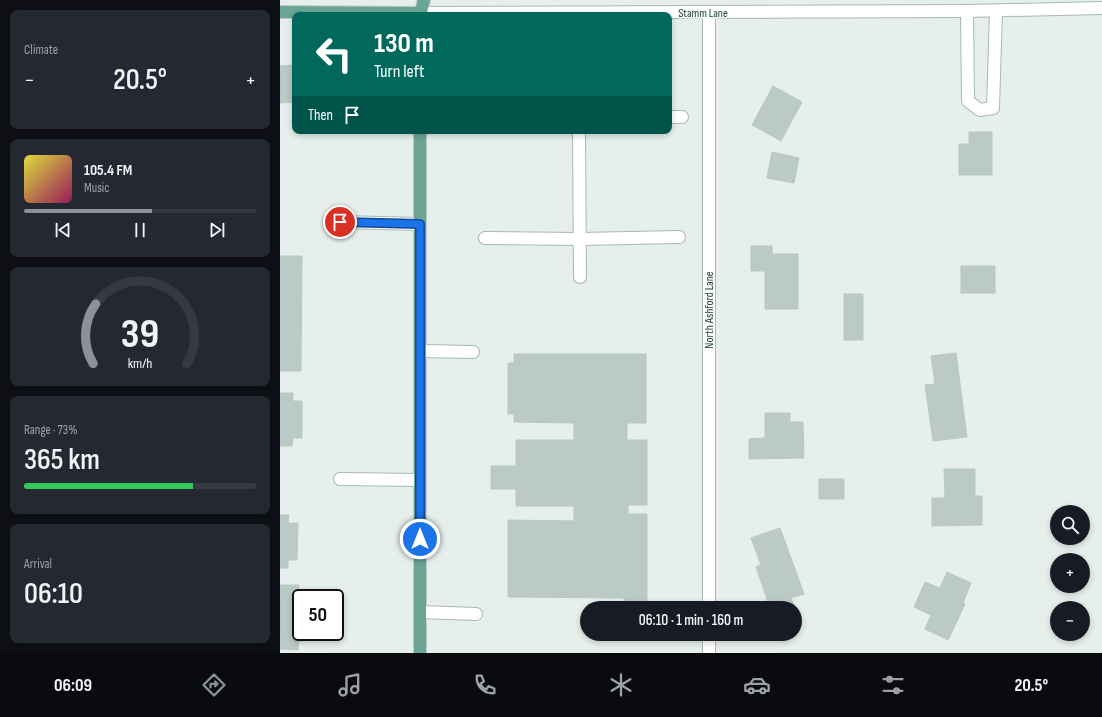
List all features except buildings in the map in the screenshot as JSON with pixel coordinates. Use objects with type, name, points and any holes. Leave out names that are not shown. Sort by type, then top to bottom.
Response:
[{"type":"main road","points":[[414,0],[419,12]]},
{"type":"main road","points":[[421,12],[424,0]]},
{"type":"main road","name":"Stamm Lane","points":[[280,12],[292,12]]},
{"type":"main road","points":[[420,134],[420,653]]},
{"type":"street","name":"Stamm Lane","points":[[672,13],[996,11],[1102,8]]},
{"type":"street","points":[[967,11],[968,101],[980,110],[993,108],[996,11]]},
{"type":"street","name":"North Ashford Lane","points":[[709,13],[709,601]]},
{"type":"street","points":[[672,117],[682,117]]},
{"type":"street","points":[[579,134],[580,277]]},
{"type":"street","points":[[340,222],[420,224]]},
{"type":"street","points":[[485,238],[580,239],[679,237]]},
{"type":"street","points":[[420,352],[473,352]]},
{"type":"street","points":[[340,479],[420,480]]},
{"type":"street","points":[[420,612],[476,614]]},
{"type":"street","points":[[709,641],[709,653]]},
{"type":"route","points":[[340,222],[420,224],[420,539]]}]
